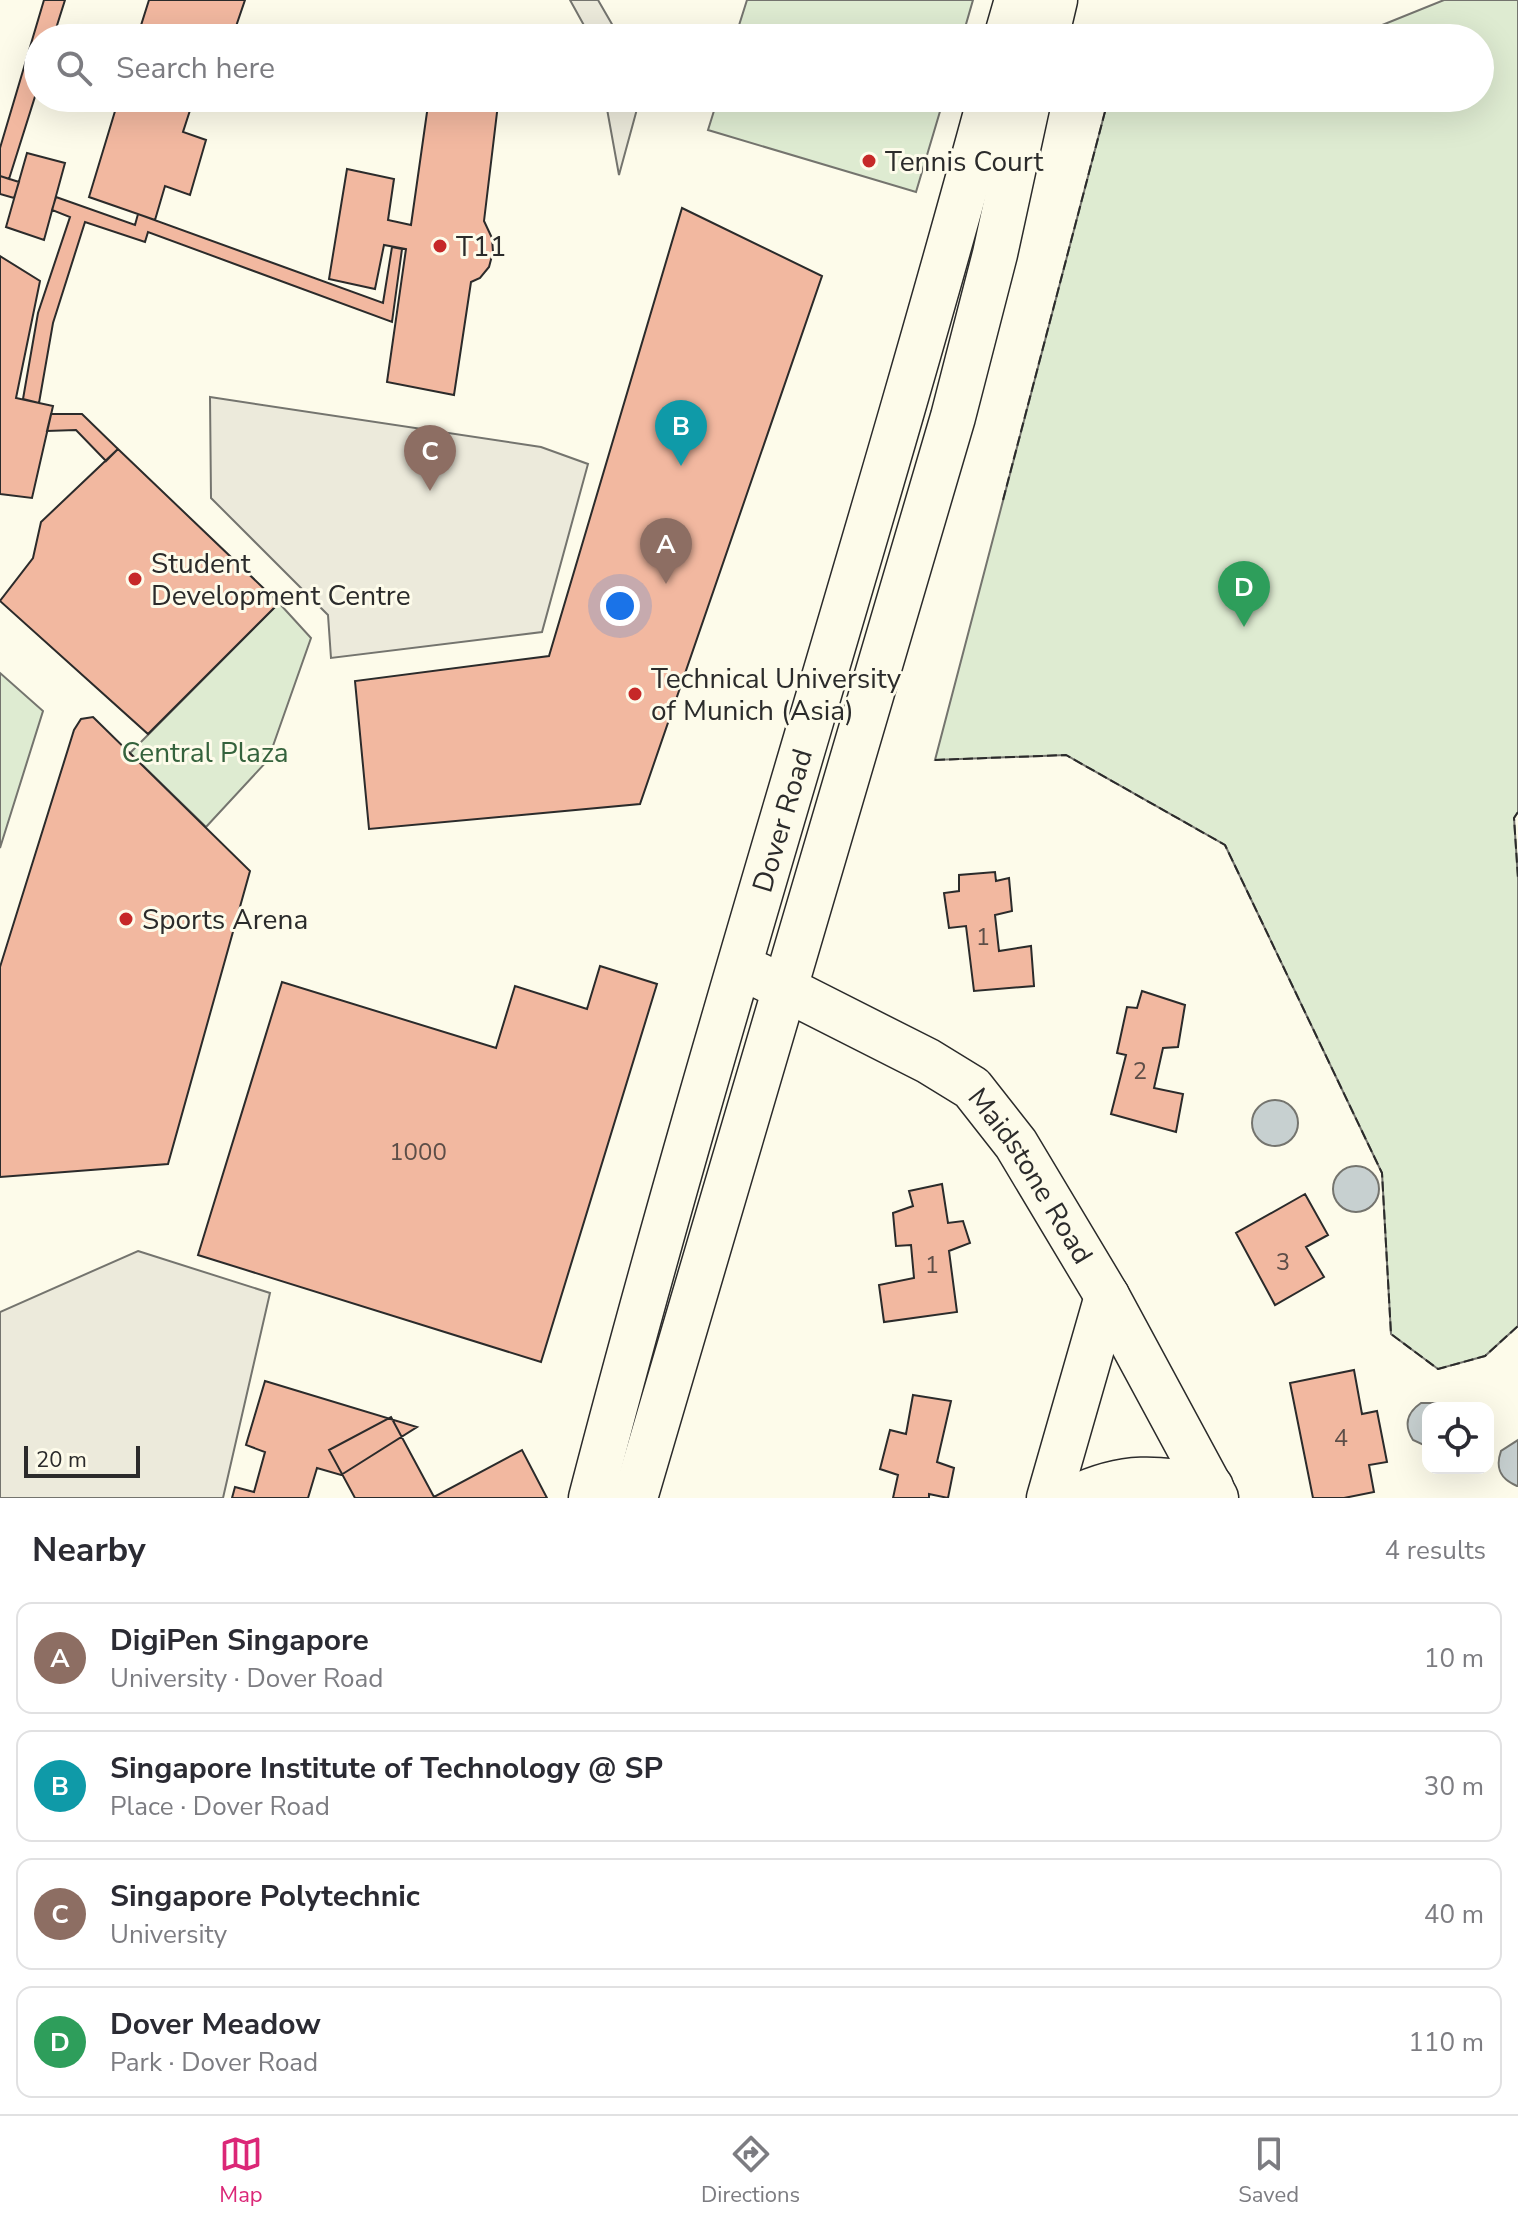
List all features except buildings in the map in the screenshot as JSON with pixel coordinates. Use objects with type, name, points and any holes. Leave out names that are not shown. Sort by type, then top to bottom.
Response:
[{"type":"street","points":[[1010,24],[1017,0]]},
{"type":"street","points":[[1049,24],[1055,0]]},
{"type":"street","name":"Dover Road","points":[[591,1498],[737,967],[986,112]]},
{"type":"street","name":"Dover Road","points":[[635,1498],[953,417],[995,254],[1026,112]]},
{"type":"street","name":"Maidstone Road","points":[[737,967],[785,987],[928,1061],[972,1088],[1016,1144],[1107,1296],[1213,1492]]},
{"type":"street","points":[[1049,1498],[1107,1296]]},
{"type":"street","points":[[1074,1498],[1101,1485],[1150,1477],[1213,1492]]},
{"type":"green space","points":[[747,0],[973,0],[966,24],[739,24]]},
{"type":"green space","points":[[1444,0],[1518,0],[1518,812],[1514,818],[1518,878],[1518,1326],[1485,1356],[1438,1369],[1391,1334],[1382,1173],[1225,845],[1066,755],[935,760],[1105,112],[1494,112],[1494,24],[1385,24]]},
{"type":"green space","name":"Tennis Court","points":[[714,112],[940,112],[916,192],[708,130]]},
{"type":"green space","name":"Central Plaza","points":[[279,603],[311,638],[268,760],[206,827],[130,753]]},
{"type":"green space","points":[[0,673],[43,711],[0,848]]},
{"type":"shaded area","points":[[570,0],[598,0],[612,24],[583,24]]},
{"type":"shaded area","points":[[608,112],[636,112],[619,175]]},
{"type":"shaded area","points":[[210,397],[541,447],[588,464],[542,632],[331,658],[328,615],[211,498]]},
{"type":"shaded area","points":[[1275,1100],[1291,1107],[1298,1123],[1291,1139],[1275,1146],[1259,1139],[1252,1123],[1259,1107]]},
{"type":"shaded area","points":[[1356,1166],[1372,1173],[1379,1189],[1372,1205],[1356,1212],[1340,1205],[1333,1189],[1340,1173]]},
{"type":"shaded area","points":[[138,1251],[270,1293],[223,1498],[0,1498],[0,1312]]},
{"type":"shaded area","points":[[1422,1403],[1422,1444],[1413,1440],[1408,1430],[1408,1420]]},
{"type":"shaded area","points":[[1518,1440],[1517,1486],[1506,1480],[1500,1472],[1499,1463],[1501,1451]]},
{"type":"fence","points":[[1003,500],[1105,112]]},
{"type":"fence","points":[[935,760],[1066,755],[1225,845],[1382,1173],[1391,1334],[1438,1369],[1485,1356],[1518,1326]]},
{"type":"fence","points":[[1518,812],[1514,818],[1518,878]]},
{"type":"place","name":"Tennis Court","points":[[869,161]]},
{"type":"place","name":"T11","points":[[440,246]]},
{"type":"place","name":"Singapore Institute of Technology @ SP","points":[[681,466]]},
{"type":"place","name":"Singapore Polytechnic","points":[[430,491]]},
{"type":"place","name":"Student Development Centre","points":[[135,579]]},
{"type":"place","name":"DigiPen Singapore","points":[[666,584]]},
{"type":"place","name":"Dover Meadow","points":[[1244,627]]},
{"type":"place","name":"Technical University of Munich (Asia)","points":[[635,694]]},
{"type":"place","name":"Sports Arena","points":[[126,919]]}]
